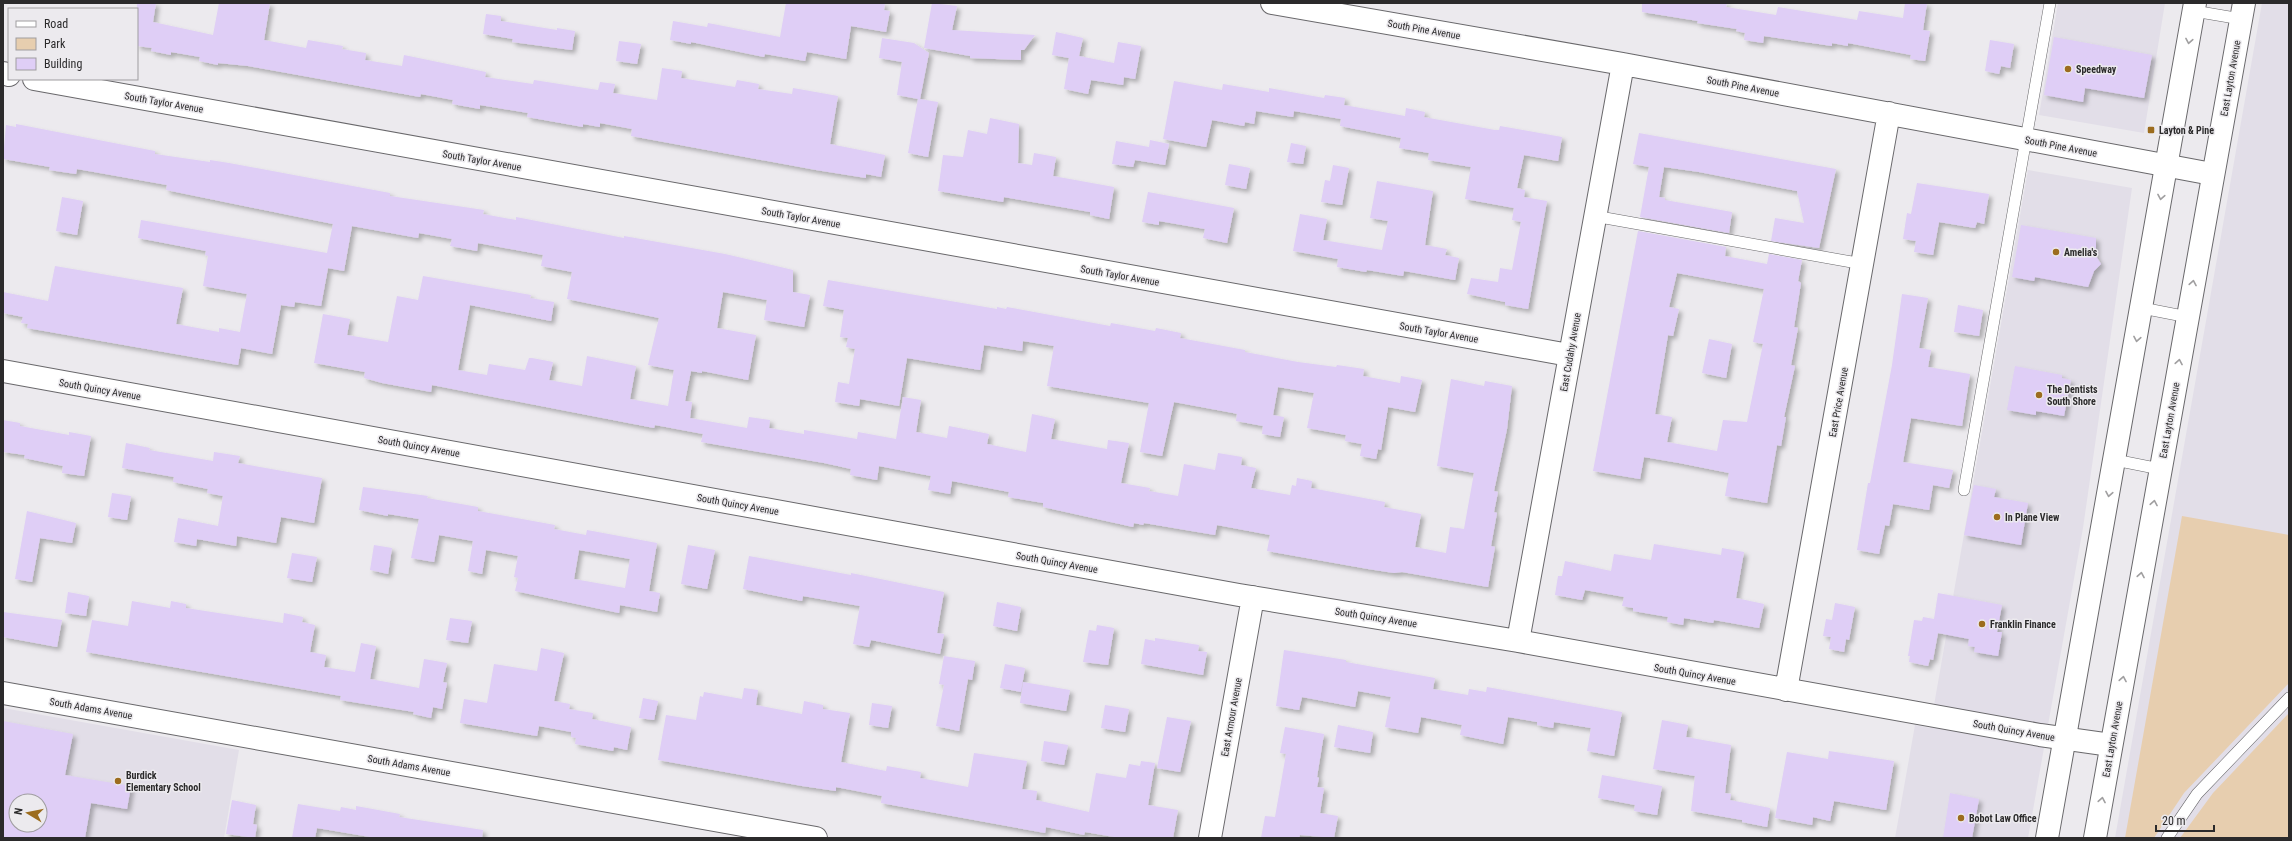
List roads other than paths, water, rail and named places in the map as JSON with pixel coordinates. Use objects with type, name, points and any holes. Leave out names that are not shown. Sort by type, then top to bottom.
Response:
[{"type":"street","name":"South Pine Avenue","points":[[1272,3],[1623,64],[2212,174]]},
{"type":"street","points":[[2047,838],[2195,7]]},
{"type":"street","name":"East Layton Avenue","points":[[2095,838],[2242,11]]},
{"type":"street","name":"East Cudahy Avenue","points":[[1518,641],[1594,216],[1623,64]]},
{"type":"street","name":"South Taylor Avenue","points":[[40,80],[1569,355]]},
{"type":"street","name":"East Price Avenue","points":[[1786,690],[1889,114]]},
{"type":"street","name":"South Quincy Avenue","points":[[3,371],[1253,597],[1518,641],[2065,739],[2111,745]]},
{"type":"street","name":"East Armour Avenue","points":[[1210,838],[1253,597]]},
{"type":"street","name":"South Adams Avenue","points":[[3,693],[816,838]]},
{"type":"lane","points":[[1964,490],[2050,3]]},
{"type":"lane","points":[[2195,7],[2242,11]]},
{"type":"lane","points":[[1594,216],[1863,264]]},
{"type":"lane","points":[[2142,308],[2188,317]]},
{"type":"lane","points":[[2115,460],[2160,469]]},
{"type":"lane","points":[[2167,838],[2197,794],[2289,698]]},
{"type":"place","name":"Speedway","points":[[2068,69]]},
{"type":"place","name":"Layton & Pine","points":[[2151,130]]},
{"type":"place","name":"Amelia's","points":[[2056,252]]},
{"type":"place","name":"The Dentists South Shore","points":[[2039,395]]},
{"type":"place","name":"In Plane View","points":[[1997,517]]},
{"type":"place","name":"Franklin Finance","points":[[1982,624]]},
{"type":"place","name":"Burdick Elementary School","points":[[118,781]]},
{"type":"place","name":"Bobot Law Office","points":[[1961,818]]}]
